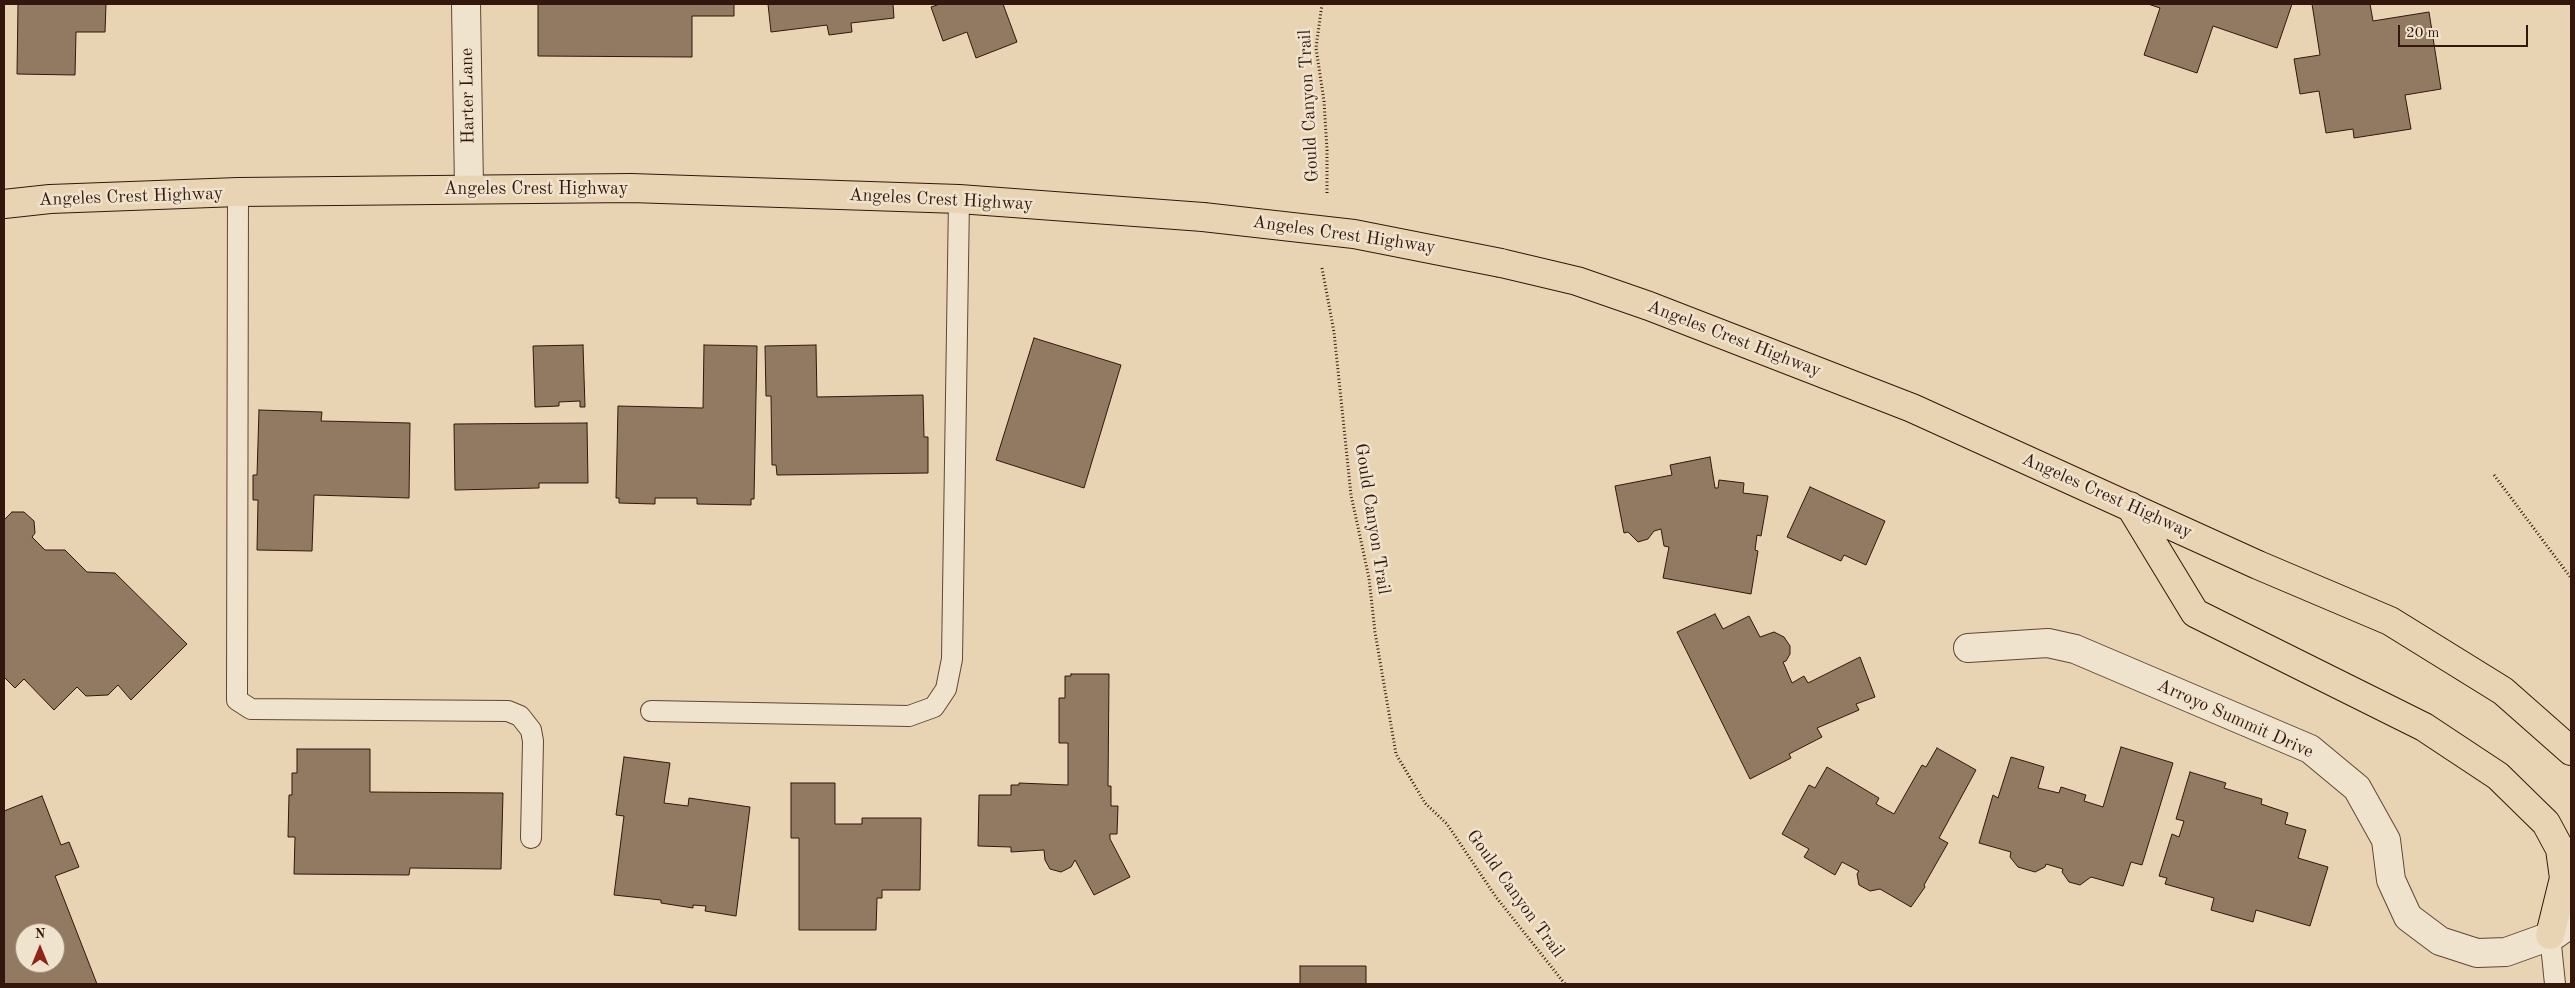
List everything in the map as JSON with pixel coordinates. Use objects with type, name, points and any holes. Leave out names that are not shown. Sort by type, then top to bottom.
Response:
[{"type":"main road","name":"Angeles Crest Highway","points":[[4,204],[50,198],[238,192],[470,188],[631,188],[959,198],[1203,216],[1354,234],[1501,262],[1577,281],[1686,320],[1912,408],[2390,621],[2503,691],[2571,751]]},
{"type":"main road","points":[[2130,506],[2195,613],[2424,727],[2498,776],[2546,823],[2560,849],[2564,878],[2561,929]]},
{"type":"street","name":"Harter Lane","points":[[466,4],[470,188]]},
{"type":"street","name":"Arroyo Summit Drive","points":[[1968,648],[2048,643],[2076,649],[2310,749],[2358,788],[2386,840],[2391,880],[2408,917],[2440,942],[2477,953],[2506,952],[2561,929]]},
{"type":"lane","points":[[238,192],[237,700],[251,709],[508,711],[520,716],[531,730],[533,741],[531,838]]},
{"type":"lane","points":[[650,711],[909,716],[934,707],[946,689],[952,659],[959,198]]},
{"type":"lane","points":[[2555,984],[2561,929]]},
{"type":"path","name":"Gould Canyon Trail","points":[[1322,4],[1316,48],[1324,101],[1327,198]]},
{"type":"path","name":"Gould Canyon Trail","points":[[1322,266],[1334,332],[1351,495],[1369,578],[1376,641],[1396,754],[1407,776],[1425,803],[1447,824],[1496,897],[1565,984]]},
{"type":"path","points":[[2494,475],[2571,578]]},
{"type":"building","points":[[18,4],[106,4],[105,32],[76,32],[75,75],[17,74]]},
{"type":"building","points":[[538,4],[734,4],[734,16],[692,16],[692,57],[538,56]]},
{"type":"building","points":[[768,4],[893,4],[894,18],[851,23],[852,32],[829,35],[827,25],[771,32]]},
{"type":"building","points":[[940,4],[1003,4],[1017,42],[976,58],[967,32],[943,41],[931,7]]},
{"type":"building","points":[[2148,4],[2292,4],[2277,48],[2213,26],[2197,73],[2144,55],[2160,8]]},
{"type":"building","points":[[2312,4],[2370,4],[2373,21],[2429,12],[2441,89],[2405,95],[2411,129],[2354,138],[2353,129],[2326,133],[2319,91],[2300,94],[2294,59],[2320,55]]},
{"type":"building","points":[[1034,338],[1121,365],[1084,488],[996,460]]},
{"type":"building","points":[[583,345],[585,407],[580,407],[580,401],[559,402],[559,406],[535,407],[533,346]]},
{"type":"building","points":[[704,345],[757,346],[754,499],[751,499],[751,505],[697,504],[697,498],[655,498],[655,504],[619,503],[619,498],[616,498],[618,406],[703,408]]},
{"type":"building","points":[[816,345],[817,397],[923,395],[924,437],[928,437],[928,473],[777,475],[776,465],[772,465],[771,396],[766,396],[765,346]]},
{"type":"building","points":[[259,410],[322,412],[321,421],[410,423],[409,498],[314,495],[312,551],[257,550],[258,500],[253,500],[253,475],[257,475]]},
{"type":"building","points":[[587,423],[588,483],[539,483],[539,488],[455,490],[454,424]]},
{"type":"building","points":[[1710,457],[1715,488],[1718,488],[1719,480],[1744,483],[1743,493],[1768,496],[1761,536],[1757,535],[1755,550],[1758,551],[1751,594],[1663,578],[1669,547],[1664,546],[1661,529],[1654,531],[1648,539],[1638,542],[1628,532],[1624,533],[1615,486],[1672,475],[1670,465]]},
{"type":"building","points":[[1810,487],[1885,521],[1866,565],[1844,555],[1841,561],[1787,537]]},
{"type":"building","points":[[12,512],[24,512],[34,521],[35,533],[32,537],[45,550],[65,550],[87,572],[115,573],[187,644],[131,700],[118,685],[108,695],[86,696],[77,687],[54,710],[24,679],[15,688],[4,677],[4,520]]},
{"type":"building","points":[[1715,614],[1723,629],[1749,616],[1760,637],[1774,632],[1784,637],[1790,646],[1790,654],[1786,661],[1783,662],[1792,683],[1804,676],[1808,683],[1860,657],[1875,697],[1856,704],[1859,710],[1817,728],[1822,737],[1789,754],[1791,758],[1750,779],[1677,632]]},
{"type":"building","points":[[1071,674],[1109,674],[1108,786],[1111,786],[1111,806],[1118,806],[1117,834],[1110,834],[1110,839],[1130,877],[1094,895],[1075,860],[1071,867],[1061,872],[1050,869],[1045,860],[1044,850],[1011,852],[1011,847],[978,846],[979,795],[1011,795],[1011,785],[1019,785],[1019,783],[1068,785],[1068,743],[1059,743],[1059,698],[1065,698],[1065,676],[1071,676]]},
{"type":"building","points":[[2121,747],[2173,763],[2142,865],[2131,862],[2123,886],[2091,877],[2080,885],[2069,882],[2062,872],[2063,869],[2046,864],[2045,867],[2035,872],[2018,867],[2010,857],[2011,852],[1979,843],[1993,795],[1998,798],[2011,757],[2044,767],[2038,788],[2059,793],[2061,787],[2086,795],[2084,801],[2103,807]]},
{"type":"building","points":[[1937,748],[1976,770],[1939,838],[1948,843],[1924,885],[1925,887],[1911,907],[1880,889],[1870,891],[1859,885],[1857,874],[1859,871],[1842,862],[1835,875],[1804,857],[1809,849],[1782,834],[1809,785],[1815,788],[1827,767],[1879,798],[1876,804],[1894,814],[1922,765],[1926,767]]},
{"type":"building","points":[[297,749],[370,749],[370,792],[503,793],[501,869],[410,868],[409,875],[294,874],[295,837],[288,837],[289,795],[292,795],[292,773],[297,773]]},
{"type":"building","points":[[624,757],[670,763],[664,803],[688,806],[689,798],[750,807],[736,916],[705,911],[706,906],[693,905],[693,908],[661,903],[661,900],[614,895],[624,816],[616,815]]},
{"type":"building","points":[[2190,772],[2226,783],[2224,788],[2262,799],[2261,804],[2288,813],[2285,824],[2306,830],[2298,858],[2328,867],[2310,926],[2256,910],[2253,922],[2211,910],[2214,898],[2165,884],[2167,878],[2159,876],[2172,834],[2179,837],[2184,821],[2176,819]]},
{"type":"building","points":[[791,783],[835,783],[835,824],[862,824],[862,818],[921,818],[920,890],[882,890],[882,898],[877,898],[876,930],[799,930],[799,838],[791,838]]},
{"type":"building","points":[[42,796],[61,845],[69,842],[79,867],[55,876],[97,984],[4,984],[4,811]]},
{"type":"building","points":[[1300,966],[1366,966],[1366,984],[1300,984]]}]
